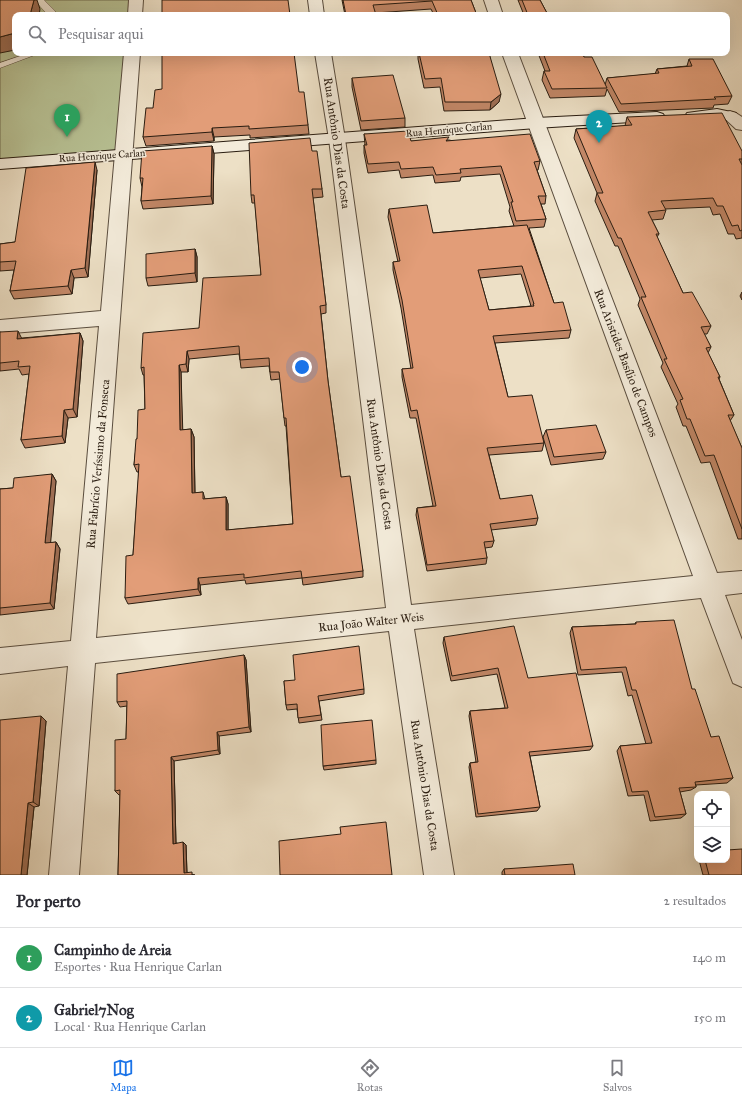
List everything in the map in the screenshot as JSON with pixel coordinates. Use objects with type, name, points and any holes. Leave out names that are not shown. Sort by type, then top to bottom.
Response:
[{"type":"street","points":[[135,12],[136,0]]},
{"type":"street","points":[[315,0],[317,12]]},
{"type":"street","points":[[491,0],[495,12]]},
{"type":"street","name":"Rua Fabrício Veríssimo da Fonseca","points":[[64,875],[132,56]]},
{"type":"street","name":"Rua Antônio Dias da Costa","points":[[323,56],[337,139],[400,619],[439,875]]},
{"type":"street","name":"Rua Aristides Basílio de Campos","points":[[511,56],[742,674]]},
{"type":"street","name":"Rua Henrique Carlan","points":[[0,164],[536,123],[717,114],[736,121]]},
{"type":"street","points":[[0,327],[110,318]]},
{"type":"street","name":"Rua João Walter Weis","points":[[0,661],[742,582]]},
{"type":"lane","points":[[35,0],[41,2],[51,12]]},
{"type":"lane","points":[[0,66],[28,56]]},
{"type":"green space","points":[[0,0],[131,0],[130,12],[12,12],[12,56],[126,56],[117,151],[0,159]]},
{"type":"building","points":[[0,0],[34,0],[31,12],[12,12],[12,34],[0,37]]},
{"type":"building","points":[[162,0],[288,0],[290,12],[162,12]]},
{"type":"building","points":[[343,0],[471,0],[476,12],[437,12],[432,1],[373,5],[375,12],[345,12]]},
{"type":"building","points":[[522,0],[540,0],[546,12],[527,12]]},
{"type":"building","points":[[162,56],[294,56],[299,92],[304,92],[308,125],[249,129],[249,126],[212,128],[212,132],[143,137],[146,108],[153,108],[155,90],[162,89]]},
{"type":"building","points":[[420,56],[490,56],[501,94],[491,102],[445,102],[441,78],[425,79]]},
{"type":"building","points":[[544,56],[592,57],[607,88],[552,89],[544,71],[550,71]]},
{"type":"building","points":[[689,59],[713,59],[732,96],[714,97],[716,99],[621,104],[607,78],[659,73],[657,69],[692,66]]},
{"type":"building","points":[[393,75],[405,118],[361,121],[352,78]]},
{"type":"building","points":[[722,113],[742,151],[742,159],[739,159],[742,165],[742,230],[740,231],[738,225],[732,226],[723,206],[717,206],[713,198],[661,201],[666,210],[648,212],[659,234],[656,234],[683,293],[692,292],[711,326],[701,327],[711,347],[706,348],[720,377],[718,377],[734,415],[728,415],[742,448],[742,529],[714,455],[705,456],[690,419],[687,419],[680,400],[683,399],[664,359],[667,359],[641,297],[646,297],[621,238],[618,238],[597,193],[603,193],[576,129],[632,125],[627,117]]},
{"type":"building","points":[[408,131],[411,141],[449,137],[446,141],[530,134],[540,161],[534,162],[546,196],[538,196],[546,219],[516,221],[511,202],[513,202],[501,166],[460,169],[461,173],[436,175],[433,167],[401,169],[399,162],[368,164],[364,145],[367,145],[364,134]]},
{"type":"building","points":[[310,138],[312,151],[317,151],[322,189],[312,189],[326,305],[320,306],[328,381],[341,477],[350,476],[363,571],[302,578],[301,571],[244,578],[244,574],[198,578],[198,589],[125,598],[126,556],[133,555],[139,464],[134,465],[138,410],[145,409],[144,367],[141,368],[143,333],[199,328],[203,278],[261,275],[254,195],[251,195],[249,143]],"holes":[[[239,346],[240,360],[269,358],[270,372],[279,372],[284,418],[286,418],[293,524],[226,530],[226,497],[203,499],[203,492],[192,493],[191,429],[180,430],[179,365],[186,364],[187,351]]]},
{"type":"building","points":[[212,146],[211,196],[141,201],[143,178],[140,178],[142,151]]},
{"type":"building","points":[[95,162],[85,268],[71,270],[68,286],[10,291],[16,261],[0,262],[0,244],[15,242],[26,168]]},
{"type":"building","points":[[427,205],[433,233],[527,225],[554,303],[563,302],[571,330],[493,336],[508,397],[532,395],[544,443],[487,448],[500,499],[532,495],[538,518],[490,524],[494,541],[484,542],[487,558],[427,565],[417,508],[436,506],[417,410],[411,411],[402,369],[413,368],[402,300],[393,262],[400,261],[389,209]],"holes":[[[522,266],[534,306],[489,310],[478,270]]]},
{"type":"building","points":[[195,249],[195,273],[146,278],[146,254]]},
{"type":"building","points":[[18,331],[17,339],[80,333],[73,409],[64,410],[62,436],[21,440],[30,366],[18,367],[19,361],[0,363],[0,332]]},
{"type":"building","points":[[596,425],[606,452],[554,457],[546,430]]},
{"type":"building","points":[[52,474],[45,543],[56,542],[50,603],[0,608],[0,489],[13,488],[14,478]]},
{"type":"building","points":[[674,620],[692,689],[695,689],[711,737],[719,736],[733,778],[695,782],[696,787],[679,788],[686,814],[655,817],[648,791],[632,792],[620,746],[652,743],[636,690],[632,690],[626,667],[581,670],[572,627],[636,624],[636,622]]},
{"type":"building","points":[[514,626],[528,678],[576,673],[593,746],[529,752],[540,807],[478,814],[470,763],[478,762],[470,711],[508,708],[498,668],[452,676],[444,637]]},
{"type":"building","points":[[359,646],[364,689],[318,696],[321,715],[298,718],[297,704],[286,705],[284,681],[295,680],[293,655]]},
{"type":"building","points":[[244,655],[249,727],[217,732],[218,750],[171,757],[173,844],[183,842],[184,873],[192,872],[192,875],[118,875],[120,790],[115,791],[115,740],[126,739],[127,701],[117,702],[117,674]]},
{"type":"building","points":[[41,716],[33,802],[28,803],[21,875],[0,875],[0,720]]},
{"type":"building","points":[[372,720],[376,760],[323,766],[321,725]]},
{"type":"building","points":[[386,822],[392,875],[280,875],[279,841],[341,834],[340,827]]},
{"type":"building","points":[[742,849],[742,875],[709,875],[706,863],[730,863],[730,850]]},
{"type":"building","points":[[573,864],[575,875],[505,875],[504,869]]},
{"type":"place","name":"Campinho de Areia","points":[[67,137]]},
{"type":"place","name":"Gabriel7Nog","points":[[599,143]]}]
